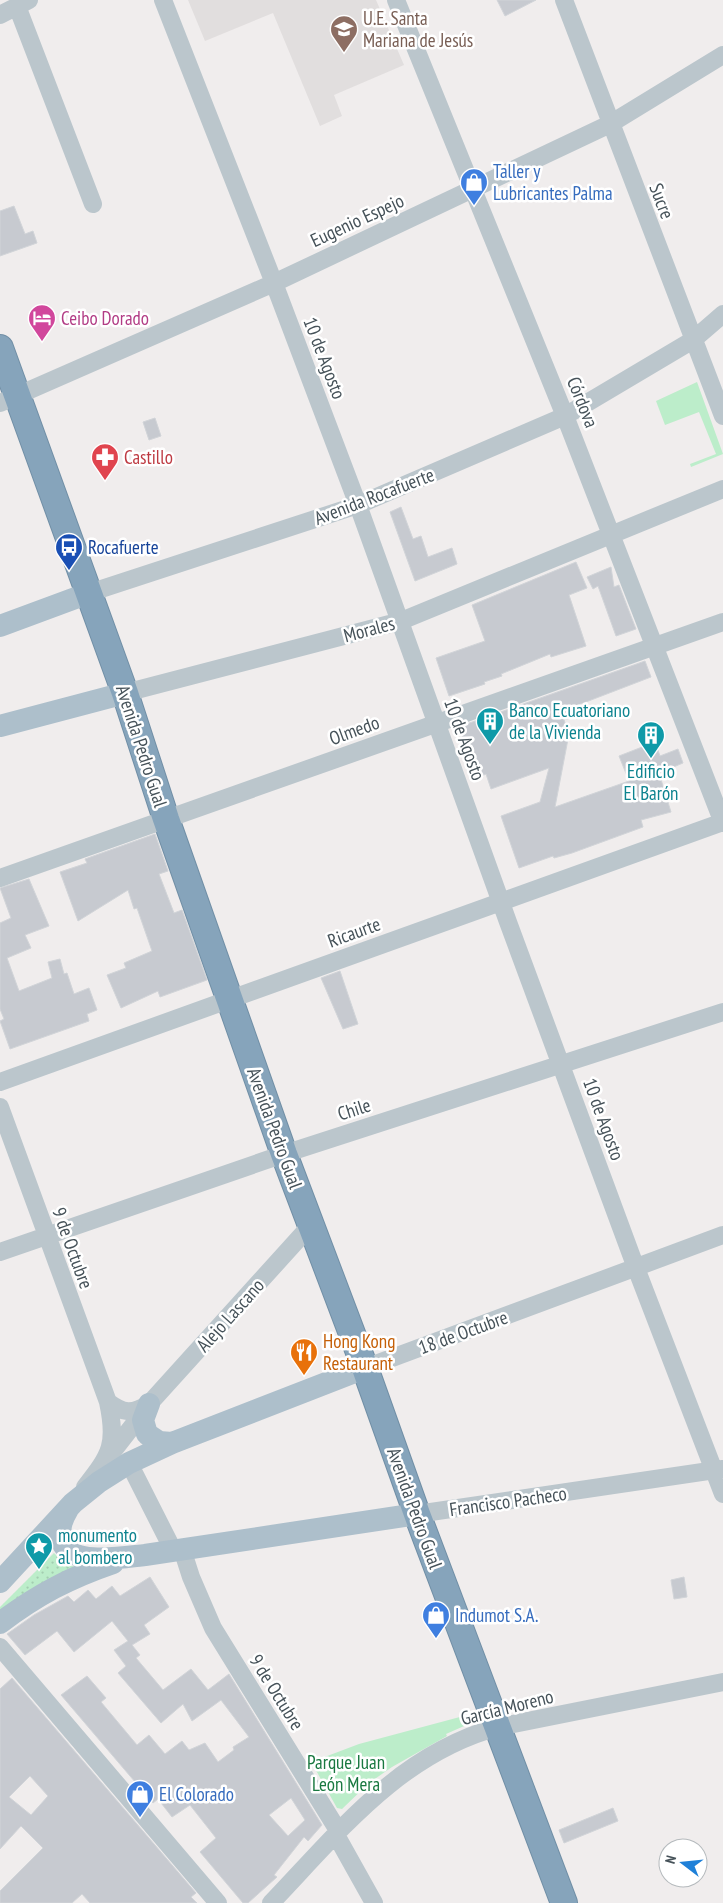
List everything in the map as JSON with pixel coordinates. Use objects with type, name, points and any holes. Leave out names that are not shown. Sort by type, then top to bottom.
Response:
[{"type":"highway","name":"Avenida Pedro Gual","points":[[0,348],[9,399],[89,593],[125,693],[166,819],[310,1226],[365,1368],[417,1514],[564,1903]]},
{"type":"main road","name":"Avenida Rocafuerte","points":[[0,626],[89,593]]},
{"type":"main road","name":"Morales","points":[[0,726],[125,693]]},
{"type":"main road","name":"18 de Octubre","points":[[72,1503],[99,1482],[130,1463],[172,1443],[365,1368]]},
{"type":"main road","points":[[150,1404],[143,1420],[147,1434],[160,1442],[172,1443]]},
{"type":"main road","points":[[72,1503],[64,1517],[60,1531],[64,1546],[71,1552],[87,1558],[145,1555]]},
{"type":"main road","name":"Alejo Lascano","points":[[0,1582],[72,1503]]},
{"type":"main road","name":"Francisco Pacheco","points":[[145,1555],[417,1514]]},
{"type":"main road","points":[[0,1623],[32,1600],[58,1585],[93,1570],[145,1555]]},
{"type":"street","name":"10 de Agosto","points":[[163,0],[274,282],[358,505],[401,621],[436,724],[636,1268],[719,1469],[723,1494]]},
{"type":"street","name":"Córdova","points":[[396,0],[612,534],[723,823]]},
{"type":"street","name":"Sucre","points":[[564,0],[723,416]]},
{"type":"street","points":[[0,15],[23,3],[93,204]]},
{"type":"street","name":"Eugenio Espejo","points":[[9,399],[274,282],[610,124],[723,55]]},
{"type":"street","name":"Avenida Rocafuerte","points":[[89,593],[358,505],[565,416],[693,340],[723,314]]},
{"type":"street","name":"Morales","points":[[125,693],[401,621],[723,489]]},
{"type":"street","name":"Olmedo","points":[[0,878],[723,622]]},
{"type":"street","name":"Ricaurte","points":[[0,1082],[723,823]]},
{"type":"street","name":"Chile","points":[[0,1252],[284,1154],[723,1012]]},
{"type":"street","name":"9 de Octubre","points":[[0,1107],[108,1402]]},
{"type":"street","name":"Alejo Lascano","points":[[72,1503],[150,1404],[310,1226]]},
{"type":"street","name":"18 de Octubre","points":[[365,1368],[723,1235]]},
{"type":"street","name":"Alejo Lascano","points":[[108,1402],[118,1410],[128,1412],[139,1410],[150,1404]]},
{"type":"street","name":"Alejo Lascano","points":[[105,1462],[113,1433],[108,1402]]},
{"type":"street","name":"9 de Octubre","points":[[130,1463],[177,1549],[213,1628],[337,1833],[374,1903]]},
{"type":"street","name":"Francisco Pacheco","points":[[417,1514],[719,1469]]},
{"type":"street","points":[[0,1647],[218,1903]]},
{"type":"street","name":"García Moreno","points":[[271,1903],[377,1794],[414,1765],[455,1742],[498,1727],[723,1682]]},
{"type":"shaded area","name":"U.E. Santa Mariana de Jesús","points":[[188,0],[376,0],[404,65],[334,95],[342,116],[320,126],[273,13],[205,41]]},
{"type":"green space","points":[[697,382],[723,454],[691,467],[690,464],[716,454],[699,412],[665,425],[656,401]]},
{"type":"green space","points":[[54,1553],[64,1563],[75,1567],[0,1615],[0,1607]]},
{"type":"green space","name":"Parque Juan León Mera","points":[[471,1714],[471,1723],[446,1734],[447,1736],[392,1767],[369,1783],[342,1809],[337,1808],[313,1765],[314,1761],[359,1744]]},
{"type":"building","points":[[497,0],[536,0],[505,16]]},
{"type":"building","points":[[14,206],[25,234],[33,231],[37,243],[0,256],[0,211]]},
{"type":"building","points":[[155,418],[161,436],[149,440],[143,422]]},
{"type":"building","points":[[401,507],[413,539],[421,536],[428,557],[452,548],[457,564],[415,581],[390,512]]},
{"type":"building","points":[[576,562],[587,588],[569,595],[586,646],[551,657],[550,654],[501,674],[502,676],[484,682],[485,684],[449,696],[436,658],[485,641],[472,605]]},
{"type":"building","points":[[611,567],[614,587],[619,585],[636,629],[616,636],[598,586],[593,589],[587,577]]},
{"type":"building","points":[[645,661],[651,677],[578,705],[575,716],[564,720],[569,734],[555,807],[629,781],[619,756],[655,742],[660,756],[678,749],[683,763],[659,773],[671,812],[641,820],[643,827],[572,853],[554,858],[553,856],[519,868],[501,816],[540,802],[549,768],[491,789],[486,774],[477,778],[460,729],[461,726]]},
{"type":"building","points":[[155,834],[168,871],[159,874],[174,913],[182,910],[207,980],[160,997],[158,991],[121,1008],[107,975],[126,968],[124,963],[152,951],[137,908],[134,909],[128,890],[78,921],[60,872],[87,863],[85,859]]},
{"type":"building","points":[[29,879],[49,926],[25,935],[31,948],[7,958],[19,991],[52,978],[48,962],[60,959],[64,974],[67,973],[74,994],[89,988],[97,1010],[87,1014],[89,1021],[10,1049],[0,1021],[4,1019],[0,1009],[0,923],[11,918],[0,888]]},
{"type":"building","points":[[340,971],[358,1024],[343,1029],[321,978]]},
{"type":"building","points":[[150,1577],[169,1607],[144,1625],[150,1634],[132,1645],[140,1655],[136,1658],[163,1690],[191,1669],[208,1690],[229,1674],[322,1825],[308,1841],[304,1837],[274,1875],[277,1877],[248,1903],[243,1903],[200,1852],[216,1838],[190,1805],[172,1817],[158,1799],[153,1803],[61,1695],[87,1676],[106,1698],[101,1702],[137,1745],[149,1735],[165,1754],[182,1741],[189,1750],[205,1743],[218,1762],[234,1750],[233,1747],[249,1737],[221,1700],[192,1721],[183,1704],[161,1723],[118,1673],[126,1666],[114,1650],[128,1641],[112,1621],[74,1652],[57,1631],[25,1655],[7,1634],[34,1615],[68,1596],[74,1602],[88,1590],[96,1599],[112,1586],[120,1596]],"holes":[[[291,1798],[305,1820],[288,1836],[269,1815]]]},
{"type":"building","points":[[684,1577],[687,1597],[674,1599],[671,1580]]},
{"type":"building","points":[[12,1678],[196,1893],[191,1897],[197,1903],[90,1903],[82,1894],[72,1903],[0,1903],[0,1891],[43,1848],[21,1826],[0,1849],[0,1689]],"holes":[[[30,1776],[48,1796],[31,1815],[9,1797]]]},
{"type":"building","points":[[613,1808],[618,1821],[564,1843],[559,1830]]},
{"type":"place","name":"U.E. Santa Mariana de Jesús","points":[[344,53]]},
{"type":"place","name":"Taller y Lubricantes Palma","points":[[474,206]]},
{"type":"place","name":"Ceibo Dorado","points":[[42,342]]},
{"type":"place","name":"Castillo","points":[[105,481]]},
{"type":"place","name":"Rocafuerte","points":[[69,571]]},
{"type":"place","name":"Banco Ecuatoriano de la Vivienda","points":[[490,745]]},
{"type":"place","name":"Edificio El Barón","points":[[651,759]]},
{"type":"place","name":"Hong Kong Restaurant","points":[[304,1376]]},
{"type":"place","name":"monumento al bombero","points":[[39,1570]]},
{"type":"place","name":"Indumot S.A.","points":[[436,1639]]},
{"type":"place","name":"El Colorado","points":[[140,1818]]}]
